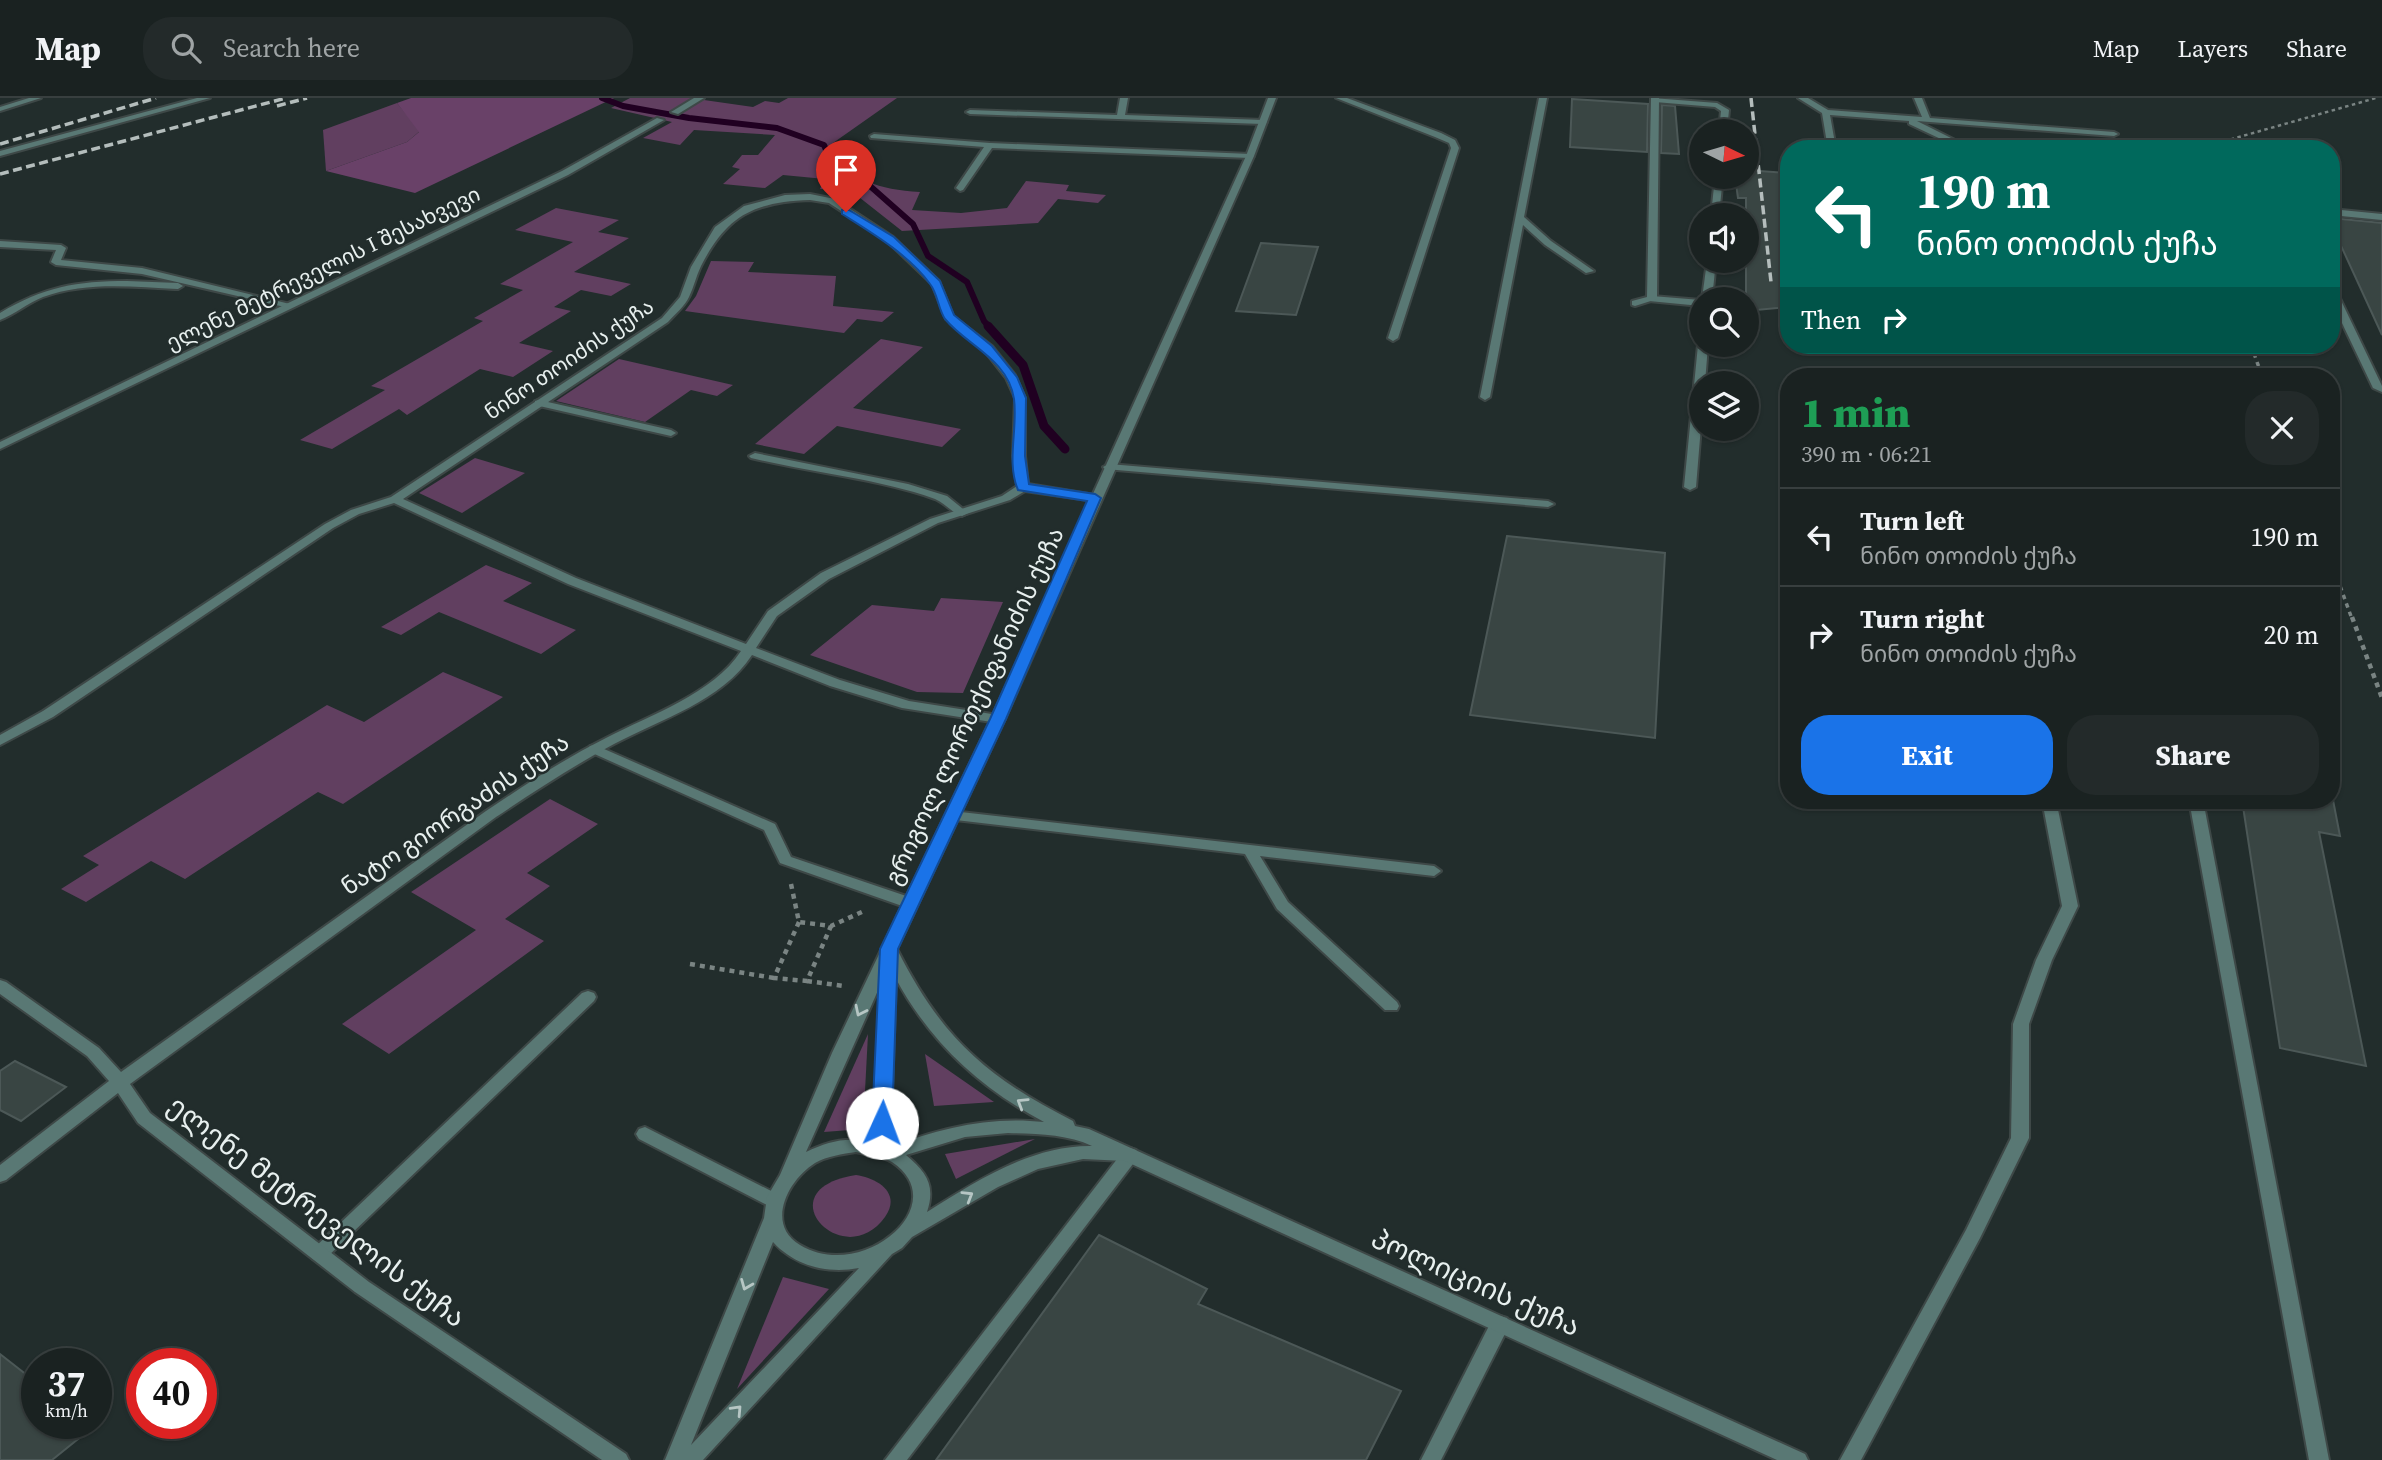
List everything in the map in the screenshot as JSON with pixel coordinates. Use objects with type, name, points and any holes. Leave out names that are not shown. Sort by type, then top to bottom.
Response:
[{"type":"street","points":[[0,109],[37,98]]},
{"type":"street","points":[[0,154],[206,98]]},
{"type":"street","points":[[675,112],[700,98]]},
{"type":"street","points":[[1121,116],[1124,98]]},
{"type":"street","name":"გრიგოლ ლორთქიფანიძის ქუჩა","points":[[788,1174],[840,1053],[998,719],[1250,156],[1272,98]]},
{"type":"street","points":[[1340,98],[1438,135],[1452,142],[1455,148],[1394,338]]},
{"type":"street","points":[[1485,397],[1543,98]]},
{"type":"street","points":[[1802,98],[1826,112],[2114,134]]},
{"type":"street","points":[[1918,98],[1927,120]]},
{"type":"street","points":[[1652,299],[1655,99],[1717,105],[1725,110],[1724,119]]},
{"type":"street","points":[[970,112],[1262,122]]},
{"type":"street","points":[[1826,112],[1831,140]]},
{"type":"street","points":[[1905,118],[1950,140]]},
{"type":"street","name":"ელენე მეტრეველის I შესახვევი","points":[[0,446],[565,173],[660,120]]},
{"type":"street","points":[[874,136],[990,145],[1250,156]]},
{"type":"street","points":[[960,188],[990,145]]},
{"type":"street","name":"ნინო თოიძის ქუჩა","points":[[0,741],[48,713],[329,526],[355,512],[395,499],[664,320],[684,298],[696,267],[718,229],[747,208],[785,198],[810,197],[832,201],[890,239],[936,284],[949,317],[988,348],[1011,377],[1020,398],[1019,456],[1023,487]]},
{"type":"street","points":[[2340,213],[2382,217]]},
{"type":"street","points":[[1520,218],[1548,243],[1589,271]]},
{"type":"street","points":[[0,244],[61,248],[56,262],[142,271],[289,305]]},
{"type":"street","points":[[0,317],[41,295],[65,288],[101,284],[215,288]]},
{"type":"street","points":[[1635,303],[1652,299],[1689,302]]},
{"type":"street","points":[[2340,309],[2378,388],[2382,389]]},
{"type":"street","points":[[1690,487],[1702,357]]},
{"type":"street","points":[[540,403],[671,433]]},
{"type":"street","points":[[755,456],[904,486],[943,498],[962,513]]},
{"type":"street","points":[[1109,467],[1548,504]]},
{"type":"street","points":[[1023,487],[1095,498]]},
{"type":"street","name":"ნატო გიორგაძის ქუჩა","points":[[0,1175],[120,1082],[491,814],[595,749],[687,703],[724,678],[738,666],[772,614],[825,576],[934,521],[1006,498],[1023,487]]},
{"type":"street","points":[[395,499],[572,581],[835,683],[907,705],[998,719]]},
{"type":"street","points":[[595,749],[770,827],[785,860],[911,903]]},
{"type":"street","points":[[1850,1460],[1975,1233],[2020,1138],[2021,1024],[2044,960],[2070,906],[2051,809]]},
{"type":"street","points":[[2198,809],[2319,1460]]},
{"type":"street","points":[[952,816],[1434,870]]},
{"type":"street","points":[[1250,849],[1282,905],[1391,1006]]},
{"type":"street","points":[[889,949],[908,991],[937,1032],[976,1070],[1025,1105],[1083,1134]]},
{"type":"street","name":"გრიგოლ ლორთქიფანიძის ქუჩა","points":[[887,1150],[889,949]]},
{"type":"street","name":"ელენე მეტრეველის ქუჩა","points":[[0,986],[93,1052],[120,1082],[144,1118],[319,1254],[373,1294],[619,1460]]},
{"type":"street","points":[[319,1254],[588,997]]},
{"type":"street","name":"პოლიციის ქუჩა","points":[[887,1150],[987,1125],[1036,1125],[1083,1134],[1798,1460]]},
{"type":"street","points":[[645,1135],[773,1200]]},
{"type":"street","points":[[856,1145],[887,1150],[913,1167],[922,1187],[922,1209],[910,1231],[886,1251],[689,1459],[772,1222],[773,1200],[788,1174],[807,1159],[831,1149],[856,1145]]},
{"type":"street","name":"პოლიციის ქუჩა","points":[[910,1231],[989,1183],[1035,1162],[1080,1152],[1129,1156]]},
{"type":"street","points":[[895,1460],[1129,1156]]},
{"type":"street","points":[[772,1222],[780,1239],[794,1253],[814,1261],[838,1264],[863,1261],[886,1251]]},
{"type":"street","points":[[1431,1460],[1500,1324]]},
{"type":"path","points":[[2229,140],[2376,98]]},
{"type":"path","points":[[2340,585],[2382,698]]},
{"type":"path","points":[[774,978],[799,922],[785,860]]},
{"type":"path","points":[[799,922],[831,926],[894,897]]},
{"type":"path","points":[[807,981],[831,926]]},
{"type":"path","points":[[690,964],[870,990]]},
{"type":"shaded area","points":[[411,98],[614,98],[415,193],[326,171],[407,142],[419,132],[397,103]]},
{"type":"shaded area","points":[[630,98],[690,98],[753,107],[765,101],[779,103],[788,98],[897,98],[833,143],[849,167],[868,181],[891,189],[920,192],[912,210],[961,213],[1007,208],[1026,181],[1069,185],[1066,191],[1106,195],[1098,203],[1058,199],[1038,223],[902,231],[850,190],[820,189],[825,179],[783,175],[765,188],[723,184],[740,169],[732,167],[742,155],[758,155],[775,135],[694,130],[680,145],[643,138],[672,122],[611,108]]},
{"type":"shaded area","points":[[397,103],[420,131],[407,142],[326,171],[323,130]]},
{"type":"shaded area","points":[[556,208],[619,220],[598,232],[629,238],[574,272],[631,284],[611,296],[581,290],[554,307],[571,311],[519,343],[553,351],[513,377],[480,369],[407,415],[399,409],[332,449],[300,440],[385,390],[371,386],[483,321],[474,318],[523,290],[500,284],[573,242],[515,230]]},
{"type":"shaded area","points":[[711,261],[754,262],[748,272],[836,276],[833,306],[894,312],[882,322],[857,319],[844,333],[685,311],[696,296]]},
{"type":"shaded area","points":[[881,339],[923,347],[853,408],[961,429],[942,447],[837,426],[804,454],[755,444]]},
{"type":"shaded area","points":[[619,359],[733,385],[717,396],[691,390],[645,422],[556,401]]},
{"type":"shaded area","points":[[475,458],[525,473],[462,513],[419,493]]},
{"type":"shaded area","points":[[486,565],[532,583],[503,601],[576,630],[541,654],[439,612],[401,635],[381,627]]},
{"type":"shaded area","points":[[941,598],[1003,602],[963,693],[917,692],[810,655],[872,605],[934,611]]},
{"type":"shaded area","points":[[443,672],[503,697],[343,804],[318,792],[185,879],[151,861],[86,902],[61,889],[99,865],[83,856],[327,705],[364,722]]},
{"type":"shaded area","points":[[550,799],[598,824],[527,873],[550,886],[505,919],[544,941],[389,1054],[342,1024],[476,930],[411,892]]},
{"type":"shaded area","points":[[868,1034],[863,1129],[824,1132]]},
{"type":"shaded area","points":[[925,1054],[994,1102],[934,1106]]},
{"type":"shaded area","points":[[1035,1139],[956,1179],[945,1154]]},
{"type":"shaded area","points":[[856,1175],[872,1179],[885,1188],[891,1201],[889,1208],[885,1217],[868,1232],[850,1237],[833,1233],[820,1223],[813,1210],[815,1196],[829,1183]]},
{"type":"shaded area","points":[[783,1277],[829,1289],[737,1389]]},
{"type":"building","points":[[1572,99],[1648,104],[1647,152],[1570,147]]},
{"type":"building","points":[[1662,105],[1675,106],[1679,154],[1661,153]]},
{"type":"building","points":[[1759,171],[1780,172],[1780,308],[1759,310],[1759,287],[1746,287],[1746,273],[1759,273],[1759,203],[1746,203],[1746,198],[1738,198],[1737,189],[1759,189]]},
{"type":"building","points":[[2340,219],[2382,223],[2382,335],[2340,244]]},
{"type":"building","points":[[1261,243],[1318,247],[1296,315],[1236,311]]},
{"type":"building","points":[[1507,536],[1665,553],[1655,738],[1470,715]]},
{"type":"building","points":[[2243,809],[2335,809],[2340,836],[2319,832],[2366,1066],[2280,1048]]},
{"type":"building","points":[[15,1061],[66,1087],[21,1121],[0,1110],[0,1071]]},
{"type":"building","points":[[1099,1235],[1207,1289],[1198,1304],[1401,1391],[1366,1460],[936,1460]]},
{"type":"building","points":[[0,1354],[21,1370],[21,1439],[78,1439],[52,1460],[0,1460]]},
{"type":"waterway","points":[[602,98],[623,106],[689,118],[777,128],[824,145],[834,168],[870,186],[913,224],[928,256],[967,282],[984,321],[990,328]]},
{"type":"waterway","points":[[988,326],[1023,365],[1044,426],[1065,449]]},
{"type":"railway","points":[[0,144],[156,98]]},
{"type":"railway","points":[[0,174],[286,98]]},
{"type":"railway","points":[[277,106],[307,98]]},
{"type":"railway","points":[[1751,98],[1771,282]]},
{"type":"route","points":[[846,212],[890,239],[936,284],[949,317],[988,348],[1011,377],[1020,398],[1019,456],[1023,487],[1095,498],[998,719],[889,949],[882,1123]]}]
